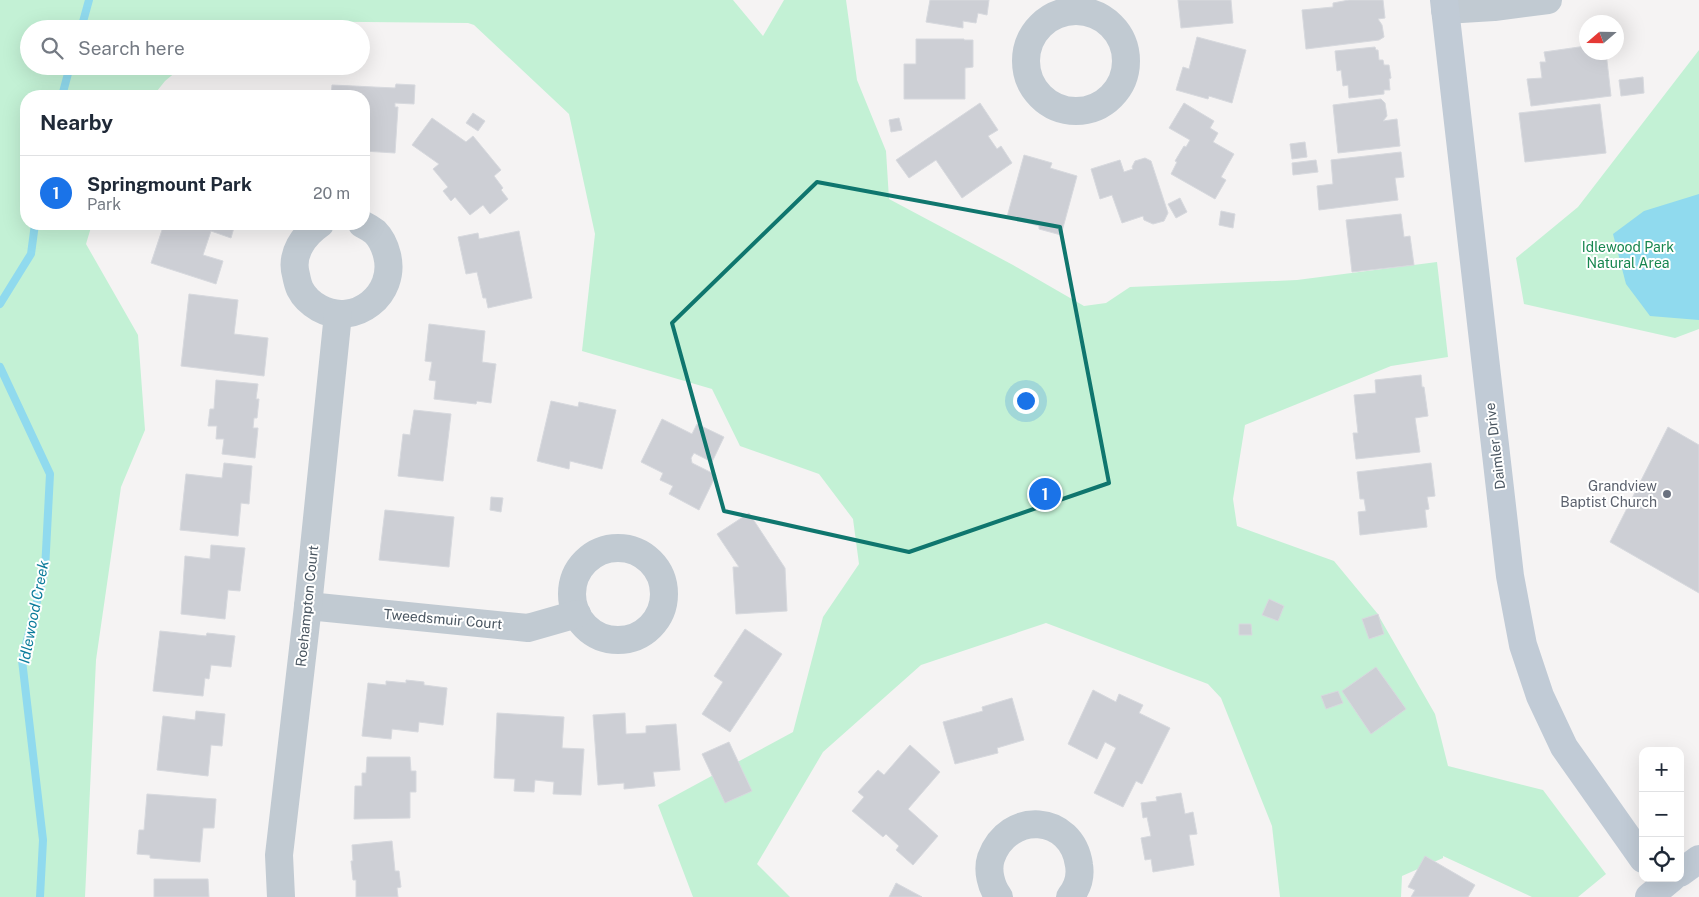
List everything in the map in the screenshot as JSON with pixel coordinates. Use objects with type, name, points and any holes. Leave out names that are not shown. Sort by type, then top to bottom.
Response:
[{"type":"street","points":[[1445,5],[1494,7],[1548,0]]},
{"type":"street","name":"Daimler Drive","points":[[1445,5],[1510,576],[1523,645],[1540,696],[1564,748],[1639,853]]},
{"type":"street","points":[[311,230],[296,251],[294,268],[301,291],[312,304],[326,312],[338,314],[355,313],[370,305],[381,294],[387,282],[390,265],[385,246],[376,233],[370,229]]},
{"type":"street","name":"Roehampton Court","points":[[281,897],[279,855],[308,606],[338,314]]},
{"type":"street","name":"Tweedsmuir Court","points":[[308,606],[528,628],[577,614]]},
{"type":"street","points":[[999,897],[990,878],[990,861],[996,846],[1006,834],[1020,826],[1038,824],[1053,827],[1069,839],[1077,852],[1080,874],[1076,890],[1070,897]]},
{"type":"street","points":[[1684,869],[1699,859]]},
{"type":"highlighted area","points":[[817,182],[1060,227],[1109,483],[909,552],[724,511],[672,323]]},
{"type":"green space","points":[[0,0],[733,0],[763,36],[784,0],[846,0],[857,80],[886,151],[889,199],[1013,265],[1084,306],[1106,303],[1130,287],[1297,280],[1437,262],[1448,357],[1391,366],[1245,425],[1233,499],[1237,526],[1334,561],[1377,613],[1435,714],[1448,766],[1543,790],[1606,874],[1578,897],[1532,897],[1443,856],[1443,858],[1402,876],[1401,897],[1280,897],[1272,826],[1221,698],[1208,684],[1046,623],[921,665],[823,752],[757,864],[790,897],[693,897],[658,805],[793,732],[823,617],[859,564],[853,519],[819,474],[740,446],[712,389],[582,351],[595,234],[569,114],[474,25],[468,23],[370,22],[370,20],[20,20],[20,75],[172,75],[158,90],[20,90],[20,230],[90,230],[86,244],[138,335],[145,430],[121,487],[96,660],[85,897],[0,897]]},
{"type":"green space","name":"Idlewood Park Natural Area","points":[[1699,50],[1699,329],[1675,338],[1524,304],[1516,258],[1578,207]]},
{"type":"water","points":[[1699,194],[1699,320],[1650,316],[1626,284],[1613,234],[1644,211]]},
{"type":"building","points":[[930,0],[989,0],[987,15],[978,13],[976,23],[963,21],[963,28],[926,22]]},
{"type":"building","points":[[1178,0],[1231,0],[1233,23],[1181,28]]},
{"type":"building","points":[[1349,0],[1383,0],[1385,18],[1378,19],[1382,25],[1384,37],[1379,40],[1306,49],[1302,10],[1333,7],[1333,3]]},
{"type":"building","points":[[1197,37],[1246,50],[1232,103],[1209,96],[1208,99],[1176,90],[1183,67],[1189,69]]},
{"type":"building","points":[[916,39],[973,40],[973,67],[965,68],[965,99],[904,99],[904,64],[916,64]]},
{"type":"building","points":[[1375,47],[1378,50],[1379,60],[1383,60],[1384,65],[1389,65],[1390,90],[1384,90],[1384,94],[1349,98],[1348,85],[1343,86],[1341,70],[1337,71],[1335,51]]},
{"type":"building","points":[[1579,47],[1579,60],[1607,60],[1611,96],[1531,106],[1527,79],[1542,78],[1540,62],[1546,62],[1544,52]]},
{"type":"building","points":[[1643,77],[1644,93],[1621,96],[1619,80]]},
{"type":"building","points":[[396,84],[415,85],[414,104],[395,103],[395,107],[398,107],[395,153],[370,151],[370,90],[332,90],[332,85],[395,88]]},
{"type":"building","points":[[1381,99],[1385,103],[1387,116],[1383,121],[1397,119],[1400,146],[1338,153],[1333,105]]},
{"type":"building","points":[[980,103],[998,130],[988,136],[997,149],[1001,146],[1012,163],[962,198],[936,160],[909,178],[896,160]]},
{"type":"building","points":[[1184,103],[1214,121],[1210,128],[1218,133],[1213,142],[1234,154],[1221,177],[1226,180],[1215,199],[1171,174],[1177,162],[1175,161],[1190,140],[1169,128]]},
{"type":"building","points":[[1600,104],[1606,153],[1525,162],[1519,113]]},
{"type":"building","points":[[473,113],[485,121],[478,131],[466,123]]},
{"type":"building","points":[[432,118],[466,142],[473,136],[501,170],[494,176],[508,199],[490,214],[483,205],[470,215],[455,197],[451,201],[443,191],[448,187],[433,169],[439,164],[412,145]]},
{"type":"building","points":[[899,118],[902,130],[891,132],[889,120]]},
{"type":"building","points":[[1305,142],[1307,157],[1292,159],[1290,144]]},
{"type":"building","points":[[1401,152],[1404,177],[1395,178],[1398,200],[1319,210],[1317,186],[1333,184],[1331,160]]},
{"type":"building","points":[[1024,155],[1052,163],[1050,168],[1077,176],[1061,235],[1039,229],[1039,226],[1007,217]]},
{"type":"building","points":[[1145,158],[1151,161],[1168,213],[1164,221],[1153,224],[1144,220],[1143,216],[1122,223],[1112,195],[1100,199],[1091,169],[1120,160],[1124,172],[1133,169],[1135,161]]},
{"type":"building","points":[[1316,160],[1318,172],[1293,175],[1292,163]]},
{"type":"building","points":[[1180,198],[1187,212],[1176,218],[1168,204]]},
{"type":"building","points":[[1221,211],[1235,214],[1233,228],[1219,225]]},
{"type":"building","points":[[1401,214],[1404,237],[1410,236],[1414,265],[1352,272],[1346,220]]},
{"type":"building","points":[[162,230],[233,230],[231,238],[211,231],[203,255],[223,261],[216,284],[151,263]]},
{"type":"building","points":[[519,231],[532,298],[488,308],[486,298],[483,298],[477,272],[466,274],[458,237],[478,233],[479,239]]},
{"type":"building","points":[[189,294],[238,300],[234,334],[268,338],[264,376],[181,366]]},
{"type":"building","points":[[429,324],[485,331],[482,362],[496,364],[491,403],[477,401],[476,404],[434,399],[436,381],[429,380],[432,362],[425,361]]},
{"type":"building","points":[[1421,375],[1428,416],[1415,418],[1420,452],[1356,459],[1353,433],[1358,433],[1354,395],[1376,393],[1375,380]]},
{"type":"building","points":[[216,380],[258,384],[256,399],[259,399],[257,418],[254,418],[253,428],[258,428],[255,458],[222,454],[224,439],[216,439],[217,426],[208,426],[210,409],[214,409]]},
{"type":"building","points":[[551,401],[578,407],[579,402],[616,410],[602,469],[570,461],[569,469],[537,461]]},
{"type":"building","points":[[414,410],[451,414],[443,481],[398,476],[403,434],[410,435]]},
{"type":"building","points":[[662,419],[692,434],[697,424],[724,437],[712,462],[694,453],[691,458],[692,463],[716,475],[699,510],[669,494],[673,486],[660,480],[663,473],[641,462]]},
{"type":"building","name":"Grandview Baptist Church","points":[[1668,427],[1699,445],[1699,593],[1610,542]]},
{"type":"building","points":[[224,463],[252,466],[249,504],[241,503],[238,536],[180,530],[186,474],[222,478]]},
{"type":"building","points":[[1431,463],[1435,496],[1427,497],[1429,509],[1425,510],[1427,527],[1360,535],[1358,512],[1366,511],[1364,499],[1360,499],[1357,472]]},
{"type":"building","points":[[491,497],[503,498],[501,512],[490,510]]},
{"type":"building","points":[[385,510],[454,517],[449,567],[379,560]]},
{"type":"building","points":[[749,513],[785,568],[787,611],[736,614],[733,567],[739,567],[717,534]]},
{"type":"building","points":[[211,545],[245,548],[240,591],[228,590],[225,619],[181,614],[185,556],[210,559]]},
{"type":"building","points":[[1269,599],[1284,606],[1278,621],[1262,615]]},
{"type":"building","points":[[1378,614],[1384,634],[1369,639],[1362,619]]},
{"type":"building","points":[[1239,624],[1251,624],[1252,635],[1239,635]]},
{"type":"building","points":[[745,629],[782,654],[730,732],[702,714],[723,682],[714,676]]},
{"type":"building","points":[[160,631],[206,636],[207,633],[235,636],[231,667],[211,665],[209,679],[205,678],[203,696],[153,691]]},
{"type":"building","points":[[1376,667],[1406,709],[1371,734],[1342,691]]},
{"type":"building","points":[[406,680],[447,688],[443,725],[419,722],[418,732],[392,729],[391,739],[362,736],[368,683],[386,685],[386,681],[406,683]]},
{"type":"building","points":[[1093,690],[1116,702],[1119,694],[1143,705],[1139,713],[1170,728],[1142,784],[1136,781],[1123,807],[1094,793],[1116,748],[1105,742],[1097,759],[1068,744]]},
{"type":"building","points":[[1338,691],[1343,703],[1326,709],[1321,696]]},
{"type":"building","points":[[1012,698],[1024,740],[997,748],[998,753],[955,764],[943,722],[983,711],[982,707]]},
{"type":"building","points":[[196,711],[225,714],[222,746],[211,745],[208,776],[157,770],[163,716],[195,720]]},
{"type":"building","points":[[497,713],[564,717],[562,748],[584,749],[581,795],[553,794],[554,782],[535,780],[534,792],[514,791],[515,779],[494,778]]},
{"type":"building","points":[[625,713],[626,734],[646,733],[646,726],[676,724],[680,770],[653,772],[655,786],[624,789],[624,783],[598,785],[593,715]]},
{"type":"building","points":[[729,742],[752,791],[725,803],[702,754]]},
{"type":"building","points":[[910,745],[940,772],[908,809],[938,836],[913,865],[896,850],[899,846],[886,834],[883,837],[852,811],[864,797],[858,792],[878,770],[884,775]]},
{"type":"building","points":[[367,757],[410,757],[411,771],[416,771],[416,792],[410,792],[410,818],[354,819],[355,786],[362,786],[362,773],[366,773]]},
{"type":"building","points":[[1181,793],[1185,814],[1193,812],[1197,834],[1189,835],[1194,865],[1153,872],[1151,859],[1145,860],[1141,838],[1151,836],[1147,817],[1143,818],[1141,803],[1157,801],[1156,797]]},
{"type":"building","points":[[147,794],[216,799],[214,828],[203,828],[200,862],[150,858],[150,855],[137,854],[139,830],[144,830]]},
{"type":"building","points":[[392,841],[395,871],[399,871],[401,887],[397,888],[398,897],[356,897],[356,880],[353,880],[351,861],[353,861],[352,845]]},
{"type":"building","points":[[1425,856],[1475,885],[1468,897],[1411,897],[1415,890],[1408,887]]},
{"type":"building","points":[[154,879],[208,879],[209,897],[154,897]]},
{"type":"building","points":[[896,883],[922,897],[889,897]]},
{"type":"waterway","name":"Idlewood Creek","points":[[83,20],[89,0]]},
{"type":"waterway","name":"Idlewood Creek","points":[[64,90],[68,75]]},
{"type":"waterway","name":"Idlewood Creek","points":[[0,304],[31,254],[34,230]]},
{"type":"waterway","name":"Idlewood Creek","points":[[0,367],[50,474],[45,570],[22,660],[43,840],[40,897]]},
{"type":"place","name":"Springmount Park","points":[[1045,494]]},
{"type":"place","name":"Grandview Baptist Church","points":[[1667,494]]}]
